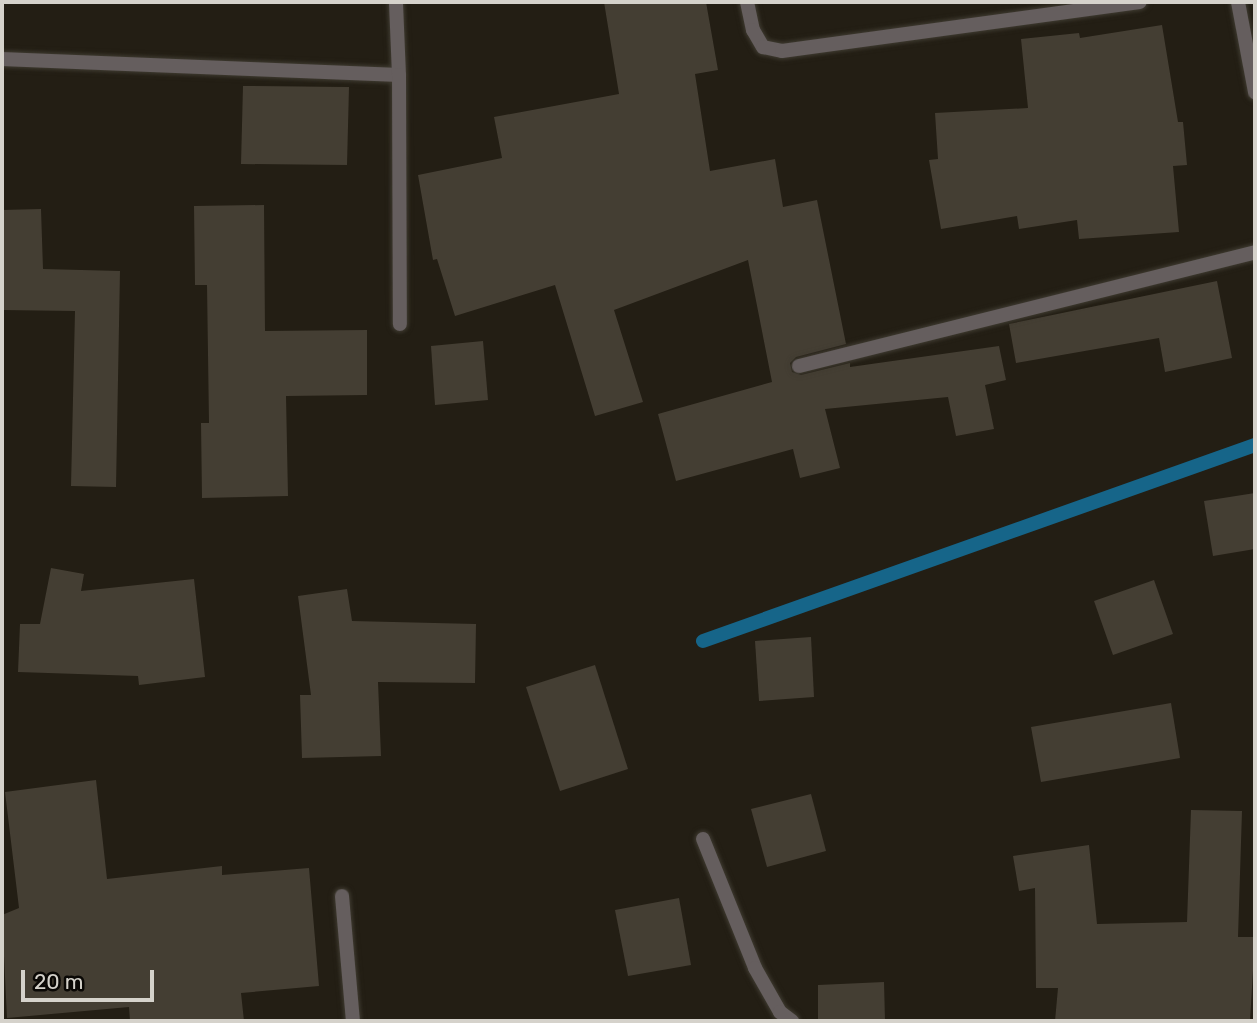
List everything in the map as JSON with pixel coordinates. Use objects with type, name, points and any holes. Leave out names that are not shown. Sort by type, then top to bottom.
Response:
[{"type":"street","points":[[396,2],[400,75],[400,324]]},
{"type":"street","points":[[747,2],[753,30],[763,47],[782,51],[1140,2]]},
{"type":"street","points":[[1238,2],[1255,92]]},
{"type":"street","points":[[2,59],[400,75]]},
{"type":"street","points":[[799,366],[1255,252]]},
{"type":"street","points":[[703,839],[755,968],[780,1012],[792,1021]]},
{"type":"street","points":[[342,896],[353,1021]]},
{"type":"building","points":[[604,2],[706,2],[718,70],[695,74],[710,171],[775,159],[783,207],[817,200],[846,344],[796,357],[790,363],[792,372],[801,375],[850,363],[850,367],[999,346],[1006,380],[985,385],[994,429],[956,436],[948,397],[825,409],[840,468],[800,478],[793,449],[676,481],[658,414],[772,382],[748,260],[614,310],[643,402],[595,416],[555,285],[455,316],[437,259],[433,260],[418,175],[502,158],[494,117],[619,94]]},
{"type":"building","points":[[1162,25],[1178,122],[1183,122],[1187,165],[1173,166],[1179,232],[1079,239],[1077,220],[1019,229],[1017,216],[941,229],[929,160],[938,159],[935,113],[1028,108],[1021,39],[1079,33],[1080,38]]},
{"type":"building","points":[[243,86],[349,87],[347,165],[241,164]]},
{"type":"building","points":[[264,205],[265,331],[367,330],[367,395],[286,396],[288,496],[202,498],[201,423],[209,423],[207,285],[195,285],[194,206]]},
{"type":"building","points":[[41,209],[43,269],[120,271],[116,487],[71,486],[75,311],[2,310],[2,210]]},
{"type":"building","points":[[1217,281],[1232,358],[1165,372],[1159,338],[1016,363],[1009,324]]},
{"type":"building","points":[[483,341],[488,400],[435,405],[431,346]]},
{"type":"building","points":[[1255,493],[1255,549],[1213,556],[1204,501]]},
{"type":"building","points":[[51,568],[84,574],[81,591],[194,579],[205,677],[139,685],[138,676],[18,672],[20,624],[40,624]]},
{"type":"building","points":[[1154,580],[1173,634],[1113,655],[1094,601]]},
{"type":"building","points":[[347,589],[352,621],[476,624],[475,683],[378,682],[381,756],[302,758],[300,695],[311,695],[298,596]]},
{"type":"building","points":[[811,637],[814,697],[759,701],[755,641]]},
{"type":"building","points":[[595,665],[628,769],[560,791],[526,687]]},
{"type":"building","points":[[1171,703],[1180,758],[1041,782],[1031,727]]},
{"type":"building","points":[[96,780],[107,879],[222,866],[222,875],[309,868],[319,986],[241,993],[244,1021],[130,1021],[129,1007],[7,1018],[2,915],[19,908],[5,792]]},
{"type":"building","points":[[811,794],[826,851],[767,867],[751,809]]},
{"type":"building","points":[[1191,810],[1242,811],[1238,937],[1255,937],[1250,1021],[1055,1021],[1058,988],[1036,988],[1035,888],[1019,891],[1013,856],[1089,845],[1097,924],[1187,922]]},
{"type":"building","points":[[679,898],[691,965],[628,976],[615,910]]},
{"type":"building","points":[[884,982],[885,1021],[818,1021],[818,985]]},
{"type":"waterway","points":[[703,641],[1255,445]]}]
